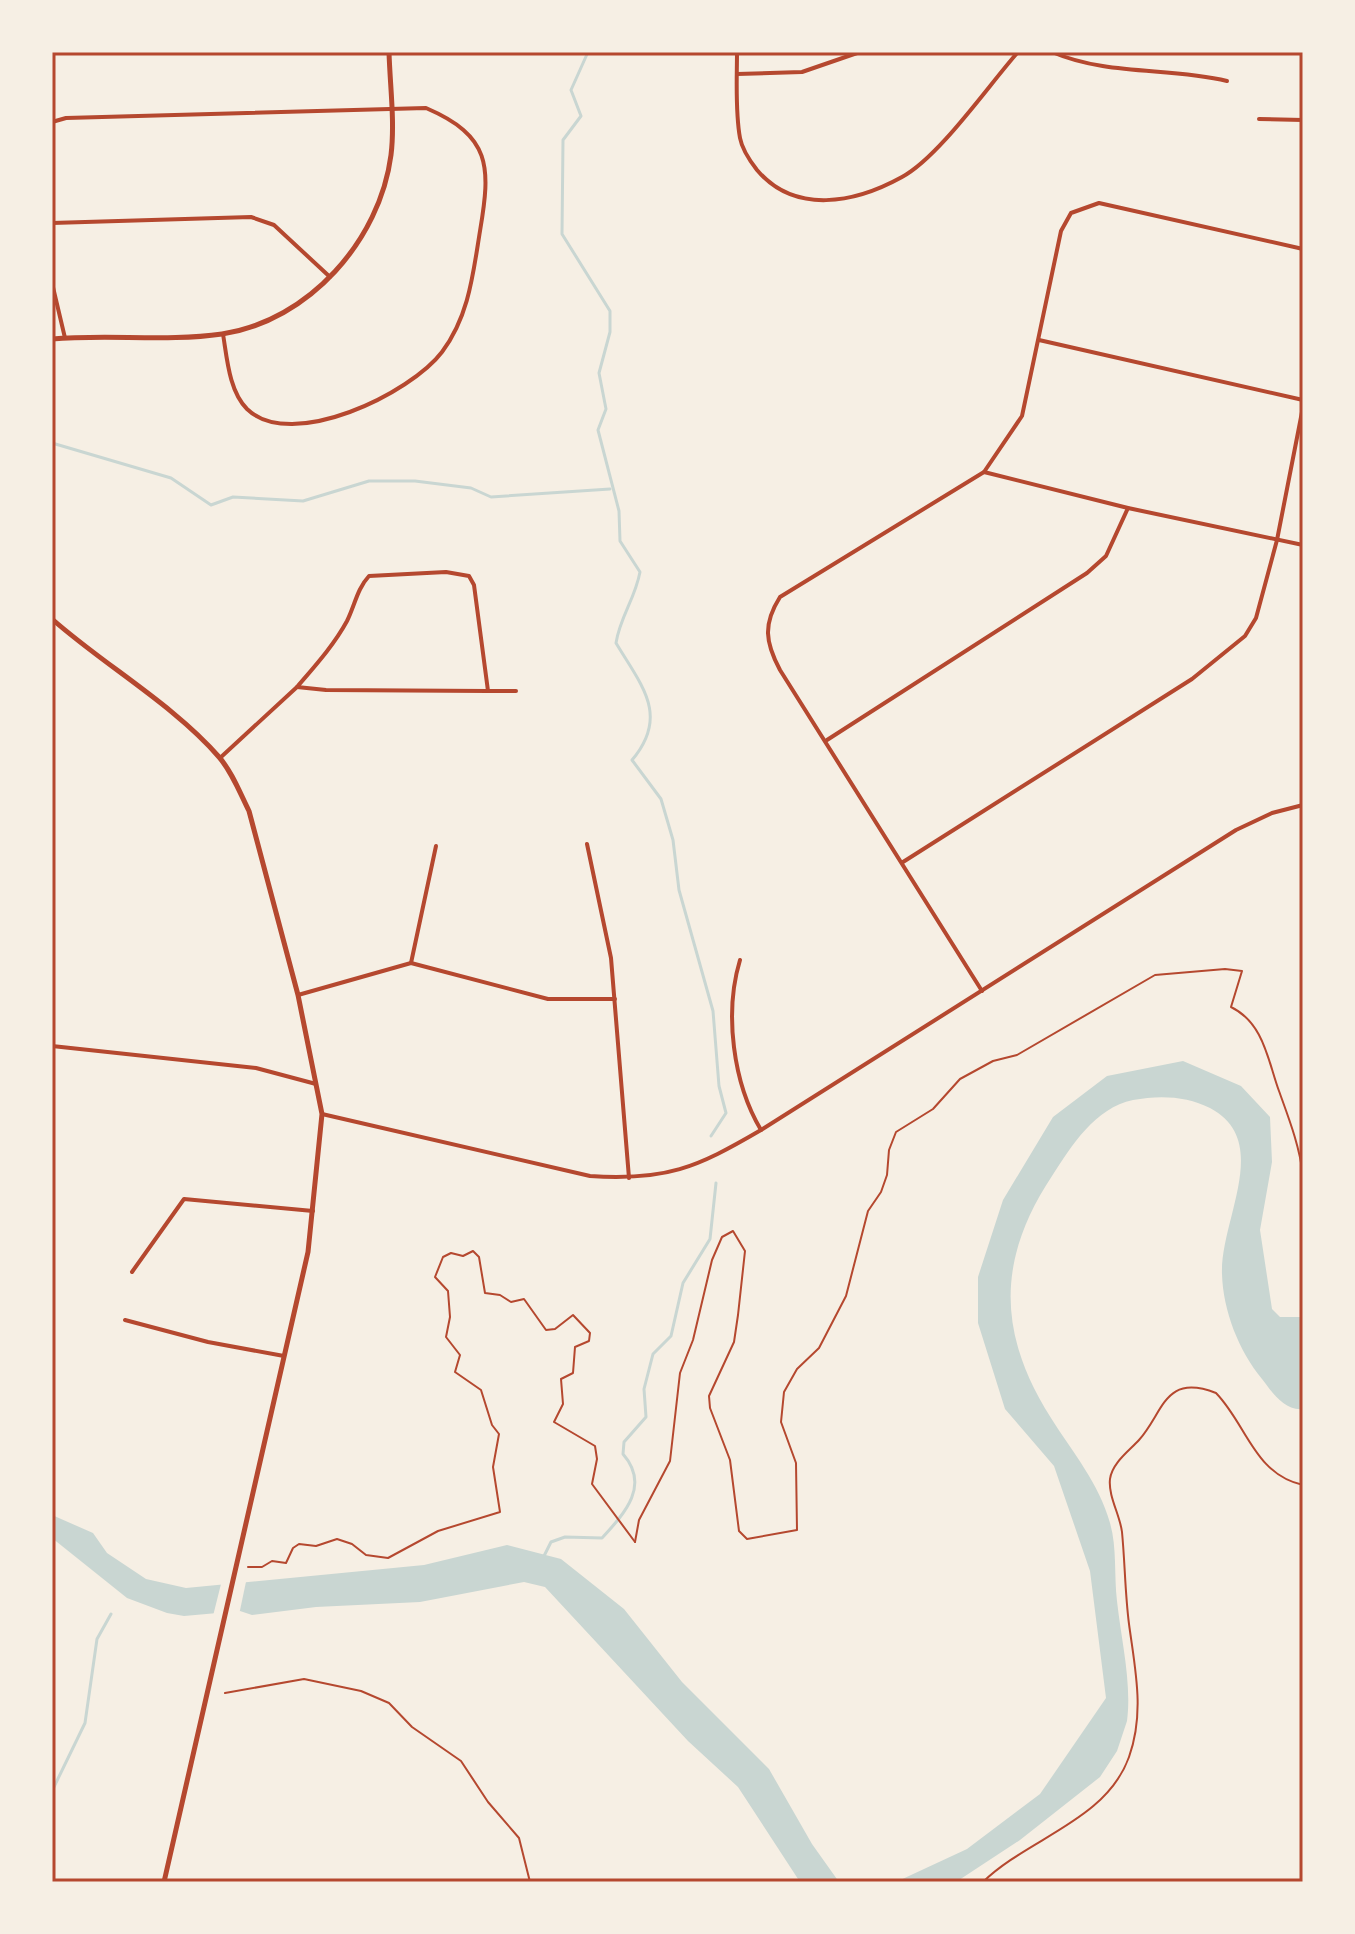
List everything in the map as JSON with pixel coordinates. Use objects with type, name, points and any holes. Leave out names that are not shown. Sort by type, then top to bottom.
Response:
[{"type":"street","points":[[52,339],[223,334],[284,310],[330,277],[361,238],[380,200],[391,152],[389,52]]},
{"type":"street","points":[[737,52],[740,139],[751,162],[767,182],[784,194],[801,200],[834,201],[903,177],[930,154],[1018,52]]},
{"type":"street","points":[[737,74],[802,72],[860,52]]},
{"type":"street","points":[[1052,52],[1114,68],[1197,74],[1227,81]]},
{"type":"street","points":[[55,121],[426,108],[458,122],[476,143],[484,166],[487,191],[468,299],[461,323],[441,353],[419,377],[383,399],[306,422],[285,425],[264,421],[246,408],[230,372],[223,334]]},
{"type":"street","points":[[1259,119],[1303,120]]},
{"type":"street","points":[[982,991],[827,740],[780,670],[770,652],[766,627],[780,597],[984,472],[1022,416],[1061,231],[1071,213],[1099,203],[1303,249]]},
{"type":"street","points":[[52,223],[251,217],[274,225],[330,277]]},
{"type":"street","points":[[52,283],[65,338]]},
{"type":"street","points":[[1039,340],[1303,400]]},
{"type":"street","points":[[903,862],[1192,679],[1245,636],[1256,618],[1277,540],[1303,407]]},
{"type":"street","points":[[984,472],[1128,508],[1303,545]]},
{"type":"street","points":[[827,740],[1087,573],[1106,556],[1128,508]]},
{"type":"street","points":[[220,758],[297,687],[333,642],[347,620],[361,585],[369,576],[446,572],[469,576],[474,585],[488,691]]},
{"type":"street","points":[[52,619],[184,724],[220,758],[249,811],[298,995],[322,1114],[308,1252],[164,1882]]},
{"type":"street","points":[[297,687],[326,690],[516,691]]},
{"type":"street","points":[[322,1114],[564,1171],[629,1178],[667,1175],[692,1167],[761,1130],[1236,830],[1272,813],[1303,805]]},
{"type":"street","points":[[587,844],[611,958],[629,1178]]},
{"type":"street","points":[[411,963],[436,846]]},
{"type":"street","points":[[740,960],[732,987],[739,1083],[747,1107],[761,1130]]},
{"type":"street","points":[[298,995],[411,963],[548,999],[615,999]]},
{"type":"street","points":[[52,1046],[256,1068],[316,1084]]},
{"type":"street","points":[[132,1272],[184,1199],[313,1211]]},
{"type":"street","points":[[125,1320],[208,1342],[286,1356]]},
{"type":"path","points":[[248,1567],[262,1567],[272,1561],[286,1563],[293,1548],[299,1544],[316,1546],[337,1539],[352,1544],[366,1555],[388,1558],[438,1531],[500,1512],[493,1467],[499,1431],[492,1425],[481,1390],[455,1372],[460,1355],[446,1337],[450,1317],[448,1291],[435,1277],[441,1258],[451,1253],[461,1257],[475,1251],[484,1292],[500,1295],[511,1302],[524,1299],[546,1330],[555,1329],[573,1315],[590,1333],[589,1341],[575,1347],[573,1373],[561,1379],[563,1404],[554,1422],[595,1446],[598,1454],[592,1484],[610,1504],[635,1542],[639,1520],[670,1461],[680,1373],[693,1340],[712,1260],[722,1237],[733,1231],[745,1251],[738,1315],[734,1342],[709,1396],[710,1408],[730,1460],[739,1531],[747,1539],[757,1540],[797,1530],[796,1463],[781,1422],[784,1392],[797,1369],[819,1348],[846,1296],[868,1211],[887,1175],[889,1150],[896,1132],[933,1109],[960,1079],[993,1061],[1017,1055],[1155,975],[1225,969],[1242,971],[1231,1007],[1247,1018],[1257,1031],[1271,1061],[1290,1113],[1303,1175]]},
{"type":"path","points":[[983,1882],[1086,1812],[1122,1772],[1129,1757],[1136,1734],[1137,1673],[1121,1528],[1110,1478],[1114,1468],[1141,1437],[1163,1399],[1183,1389],[1216,1393],[1265,1465],[1277,1476],[1303,1485]]},
{"type":"path","points":[[225,1693],[304,1679],[355,1690],[389,1703],[412,1727],[461,1761],[488,1802],[519,1838],[530,1882]]},
{"type":"shaded area","points":[[1183,1061],[1241,1086],[1270,1117],[1272,1162],[1260,1230],[1272,1309],[1280,1317],[1303,1317],[1303,1409],[1290,1407],[1279,1400],[1254,1368],[1234,1330],[1225,1302],[1223,1253],[1241,1161],[1238,1140],[1229,1122],[1201,1104],[1173,1098],[1133,1100],[1107,1111],[1076,1140],[1034,1207],[1013,1267],[1011,1296],[1013,1326],[1033,1387],[1092,1481],[1110,1523],[1127,1676],[1127,1721],[1117,1751],[1100,1777],[1020,1840],[956,1882],[896,1882],[967,1849],[1040,1794],[1106,1698],[1090,1571],[1054,1466],[1005,1409],[978,1323],[978,1277],[1003,1200],[1053,1117],[1107,1076]]},
{"type":"shaded area","points":[[52,1515],[93,1533],[107,1553],[146,1579],[186,1588],[424,1565],[507,1545],[561,1559],[624,1609],[682,1682],[769,1769],[812,1844],[839,1882],[800,1882],[738,1787],[688,1741],[545,1587],[524,1582],[420,1602],[316,1607],[252,1615],[240,1611],[184,1616],[127,1598],[52,1538]]},
{"type":"pier","points":[[247,1577],[239,1615],[213,1616],[222,1580]]},
{"type":"waterway","points":[[588,52],[571,90],[581,116],[563,140],[562,234],[610,311],[610,332],[599,373],[606,409],[598,430],[619,511],[620,541],[640,572],[616,643],[648,700],[649,729],[632,760],[661,799],[673,840],[679,890],[713,1011],[719,1086],[726,1113],[711,1136]]},
{"type":"waterway","points":[[52,443],[171,478],[211,505],[233,497],[303,501],[369,481],[415,481],[471,488],[491,497],[610,489]]},
{"type":"waterway","points":[[544,1556],[551,1542],[565,1537],[602,1538],[632,1498],[634,1477],[631,1465],[623,1454],[624,1442],[646,1417],[644,1389],[653,1354],[671,1336],[683,1283],[710,1239],[716,1183]]},
{"type":"waterway","points":[[52,1791],[85,1723],[97,1639],[111,1614]]}]
